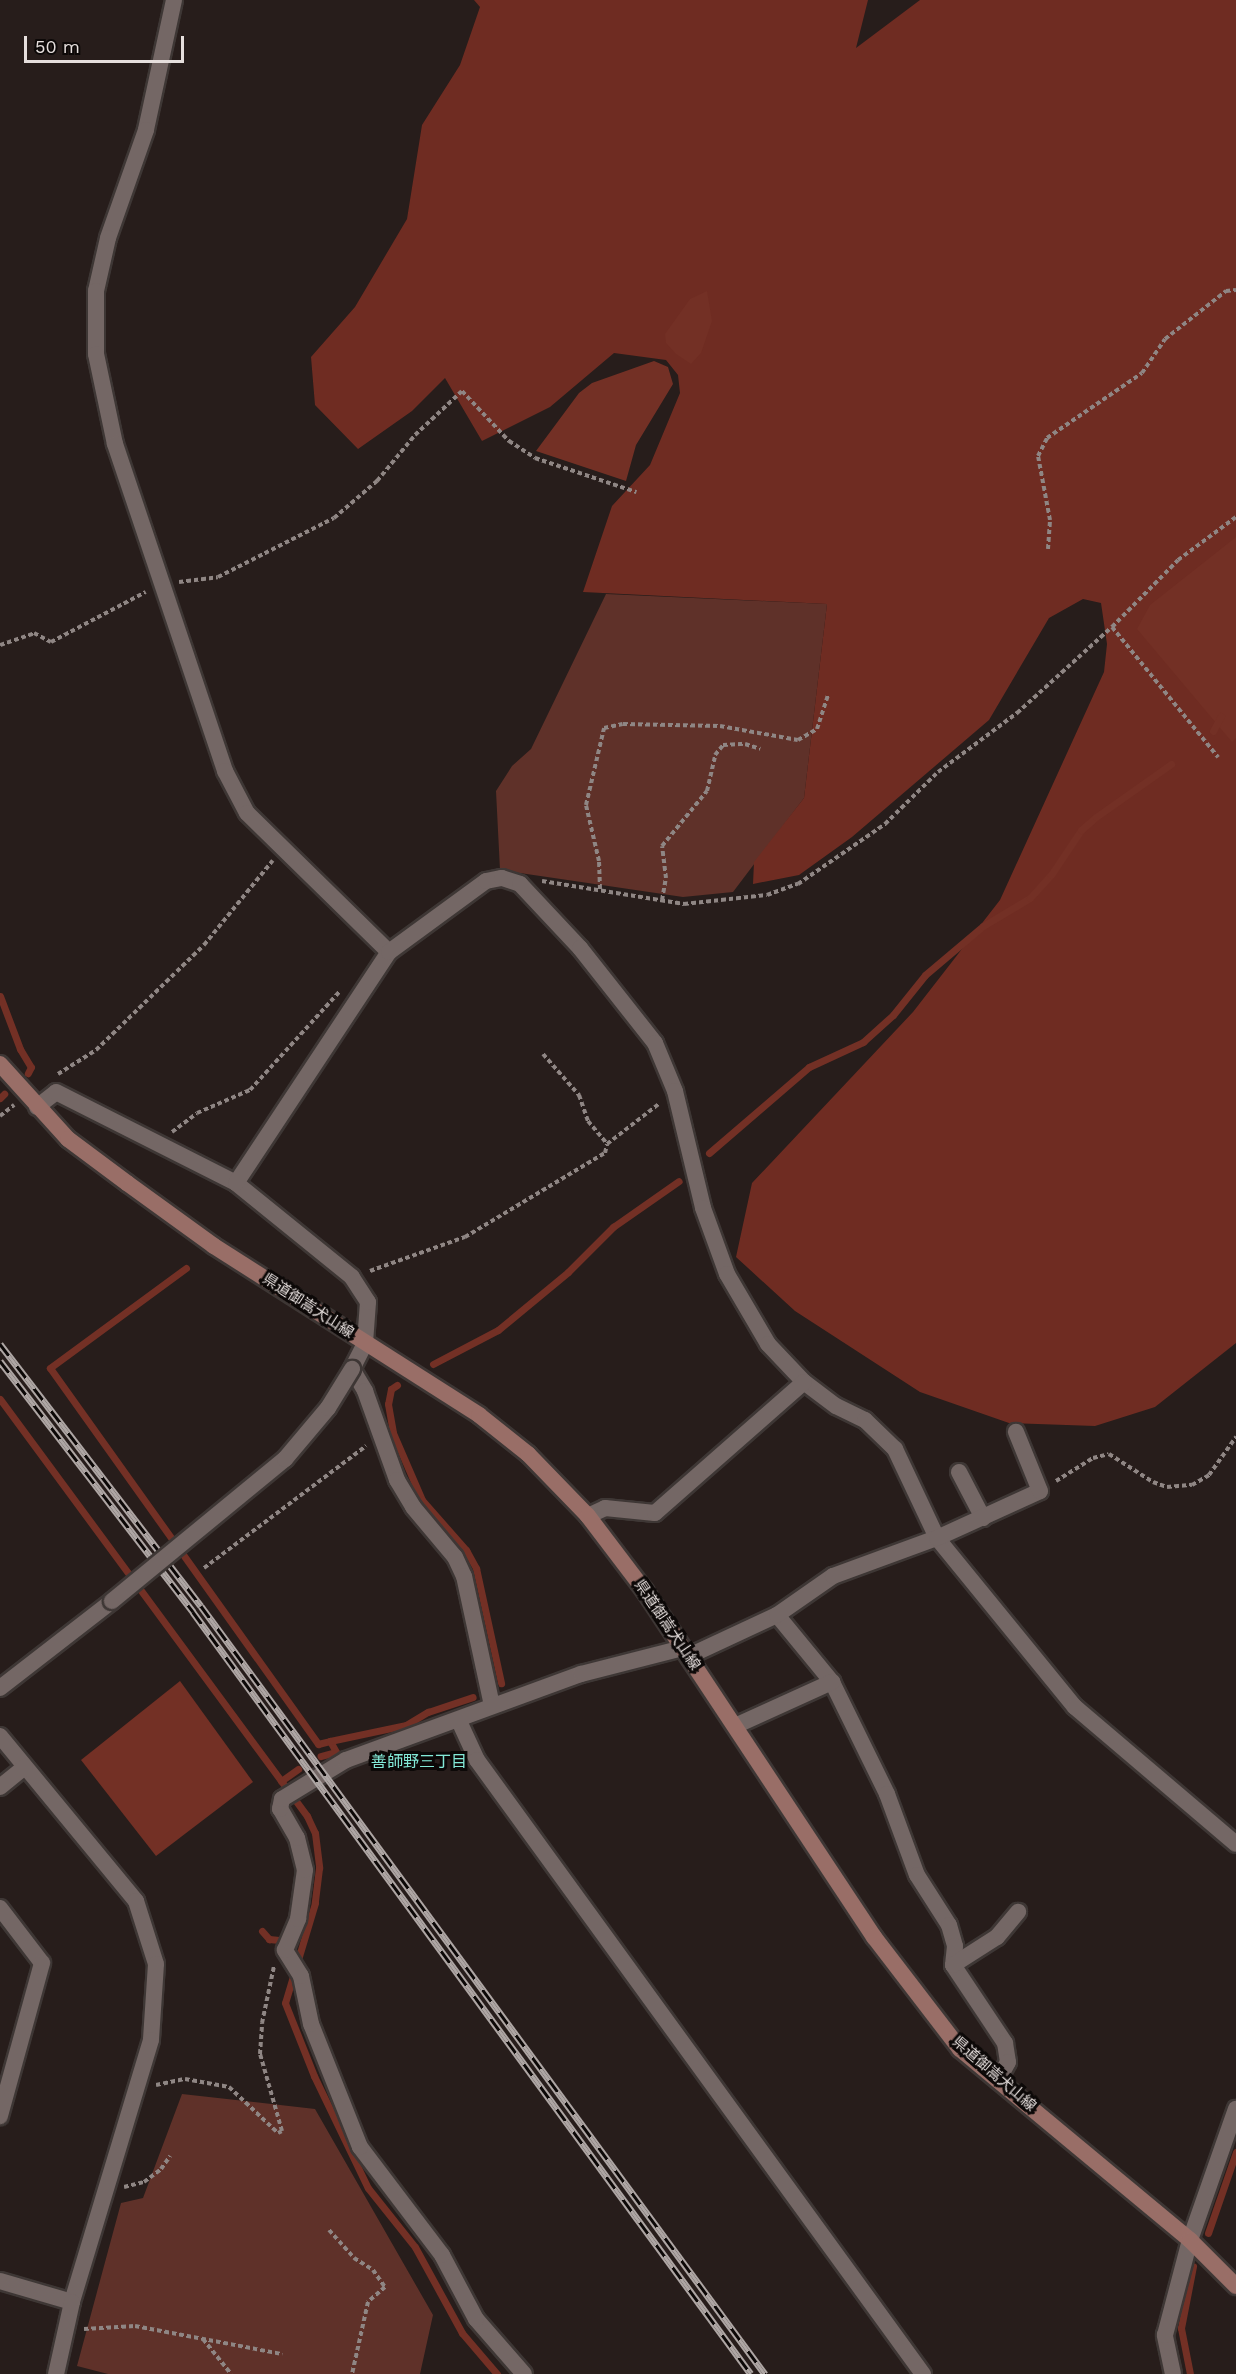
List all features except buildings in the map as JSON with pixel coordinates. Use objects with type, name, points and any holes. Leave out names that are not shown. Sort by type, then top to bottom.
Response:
[{"type":"main road","name":"県道御嵩犬山線","points":[[0,1064],[68,1139],[204,1239],[479,1415],[528,1454],[588,1516],[686,1652],[918,1999],[960,2049],[1190,2240],[1236,2286]]},
{"type":"street","points":[[174,0],[146,130],[108,238],[96,291],[96,354],[115,444],[225,771],[247,813],[282,850],[389,952]]},
{"type":"street","points":[[236,1183],[389,952],[486,881],[502,878],[520,884],[580,948],[655,1044],[675,1091],[703,1208],[727,1274],[768,1344],[804,1382],[836,1406],[865,1420],[895,1449],[937,1538],[1075,1707],[1236,1845]]},
{"type":"street","points":[[0,1688],[112,1601],[285,1459],[328,1408],[352,1369],[365,1343],[368,1302],[352,1277],[236,1183],[56,1092],[37,1107]]},
{"type":"street","points":[[352,1369],[365,1390],[397,1480],[413,1507],[455,1557],[464,1576],[492,1705]]},
{"type":"street","points":[[588,1516],[605,1508],[655,1513],[804,1382]]},
{"type":"street","points":[[524,2374],[476,2319],[442,2255],[360,2147],[311,2024],[301,1976],[285,1950],[298,1919],[305,1870],[297,1838],[280,1809],[282,1799],[346,1760],[459,1721],[492,1705],[581,1674],[686,1652],[777,1615],[833,1576],[937,1538],[1041,1491],[1016,1432]]},
{"type":"street","points":[[959,1472],[982,1518]]},
{"type":"street","points":[[777,1615],[832,1682],[887,1794],[917,1875],[949,1925],[955,1946],[954,1965],[1005,2043],[1008,2062],[998,2080]]},
{"type":"street","points":[[735,1726],[832,1682]]},
{"type":"street","points":[[459,1721],[477,1760],[923,2374]]},
{"type":"street","points":[[0,1736],[136,1901],[156,1964],[151,2040],[72,2302],[56,2374]]},
{"type":"street","points":[[0,1787],[25,1767]]},
{"type":"street","points":[[0,1908],[42,1964],[0,2116]]},
{"type":"street","points":[[954,1965],[997,1937],[1018,1912]]},
{"type":"street","points":[[1173,2374],[1165,2335],[1190,2240],[1236,2109]]},
{"type":"street","points":[[0,2281],[72,2302]]},
{"type":"path","points":[[1047,549],[1050,520],[1038,456],[1047,438],[1142,373],[1165,339],[1226,291],[1236,290]]},
{"type":"path","points":[[0,645],[34,633],[51,642],[72,634],[123,601],[163,586],[218,578],[334,519],[377,481],[415,435],[462,391],[509,441],[535,458],[636,492]]},
{"type":"path","points":[[527,891],[540,881],[684,903],[767,895],[798,884],[885,824],[938,772],[1017,713],[1112,627],[1152,583],[1236,517]]},
{"type":"path","points":[[1112,627],[1218,757]]},
{"type":"path","points":[[600,889],[599,861],[586,805],[604,729],[623,724],[720,726],[798,740],[816,729],[828,696]]},
{"type":"path","points":[[662,900],[666,878],[662,846],[707,791],[715,755],[723,745],[745,744],[760,749]]},
{"type":"path","points":[[53,1094],[45,1082],[72,1068],[136,1013],[204,945],[282,850]]},
{"type":"path","points":[[162,1147],[173,1131],[197,1113],[250,1090],[329,999],[346,986],[364,990]]},
{"type":"path","points":[[543,1054],[579,1095],[588,1121],[607,1144]]},
{"type":"path","points":[[352,1277],[465,1237],[605,1153],[607,1144],[675,1091]]},
{"type":"path","points":[[204,1568],[382,1436]]},
{"type":"path","points":[[1041,1491],[1094,1458],[1109,1454],[1152,1482],[1167,1487],[1192,1485],[1209,1475],[1236,1437]]},
{"type":"path","points":[[137,2088],[185,2079],[229,2087],[278,2133],[282,2131],[260,2054],[271,1972],[285,1950]]},
{"type":"path","points":[[109,2184],[129,2188],[144,2182],[161,2169],[170,2156]]},
{"type":"path","points":[[329,2230],[354,2258],[373,2270],[385,2287],[368,2302],[352,2374]]},
{"type":"path","points":[[66,2327],[135,2326],[282,2354]]},
{"type":"path","points":[[203,2339],[231,2374]]},
{"type":"shaded area","points":[[474,0],[868,0],[856,48],[920,0],[1236,0],[1236,1343],[1155,1407],[1095,1426],[1009,1423],[920,1392],[795,1311],[736,1257],[752,1183],[913,1012],[1000,900],[1104,672],[1107,644],[1101,603],[1083,599],[1049,618],[989,720],[852,837],[799,875],[753,884],[754,862],[804,798],[827,604],[583,592],[612,506],[650,465],[680,393],[678,375],[666,360],[614,353],[550,407],[482,441],[445,378],[412,411],[358,449],[315,405],[311,357],[355,307],[407,219],[422,125],[460,65],[480,7]]},
{"type":"shaded area","points":[[707,291],[712,321],[701,353],[691,364],[676,354],[666,343],[665,334],[690,299]]},
{"type":"shaded area","points":[[654,361],[668,367],[673,384],[636,445],[626,481],[536,451],[579,393],[592,383]]},
{"type":"shaded area","points":[[1236,537],[1236,738],[1232,742],[1137,629],[1150,605]]},
{"type":"shaded area","points":[[606,594],[827,604],[804,798],[733,892],[683,897],[500,870],[496,791],[512,766],[531,749]]},
{"type":"shaded area","points":[[180,1681],[253,1782],[156,1856],[81,1760]]},
{"type":"shaded area","points":[[182,2094],[315,2109],[433,2315],[420,2374],[108,2374],[77,2366],[121,2203],[143,2198]]},
{"type":"waterway","points":[[1213,731],[1221,716]]},
{"type":"waterway","points":[[709,1153],[809,1067],[863,1042],[893,1015],[925,975],[983,926],[1030,898],[1051,875],[1081,830],[1171,764]]},
{"type":"waterway","points":[[0,996],[20,1049],[31,1067],[28,1073]]},
{"type":"waterway","points":[[0,1098],[4,1094]]},
{"type":"waterway","points":[[433,1364],[498,1330],[568,1272],[613,1227],[679,1181]]},
{"type":"waterway","points":[[186,1268],[50,1368],[318,1744],[330,1741],[336,1752],[321,1756]]},
{"type":"waterway","points":[[397,1385],[391,1389],[388,1404],[393,1433],[422,1500],[466,1550],[476,1568],[501,1683]]},
{"type":"waterway","points":[[0,1399],[307,1816],[315,1833],[319,1868],[315,1903],[285,2003],[314,2076],[368,2188],[415,2247],[462,2333],[497,2374]]},
{"type":"waterway","points":[[330,1741],[406,1725],[428,1712],[473,1697]]},
{"type":"waterway","points":[[281,1781],[298,1769]]},
{"type":"waterway","points":[[262,1931],[269,1939],[279,1940]]},
{"type":"waterway","points":[[1208,2233],[1236,2152]]},
{"type":"waterway","points":[[1190,2374],[1181,2328],[1193,2266]]},
{"type":"railway","points":[[0,1344],[201,1606],[765,2374]]},
{"type":"railway","points":[[0,1361],[193,1612],[751,2374]]},
{"type":"district","name":"善師野三丁目","points":[[419,1762]]}]
